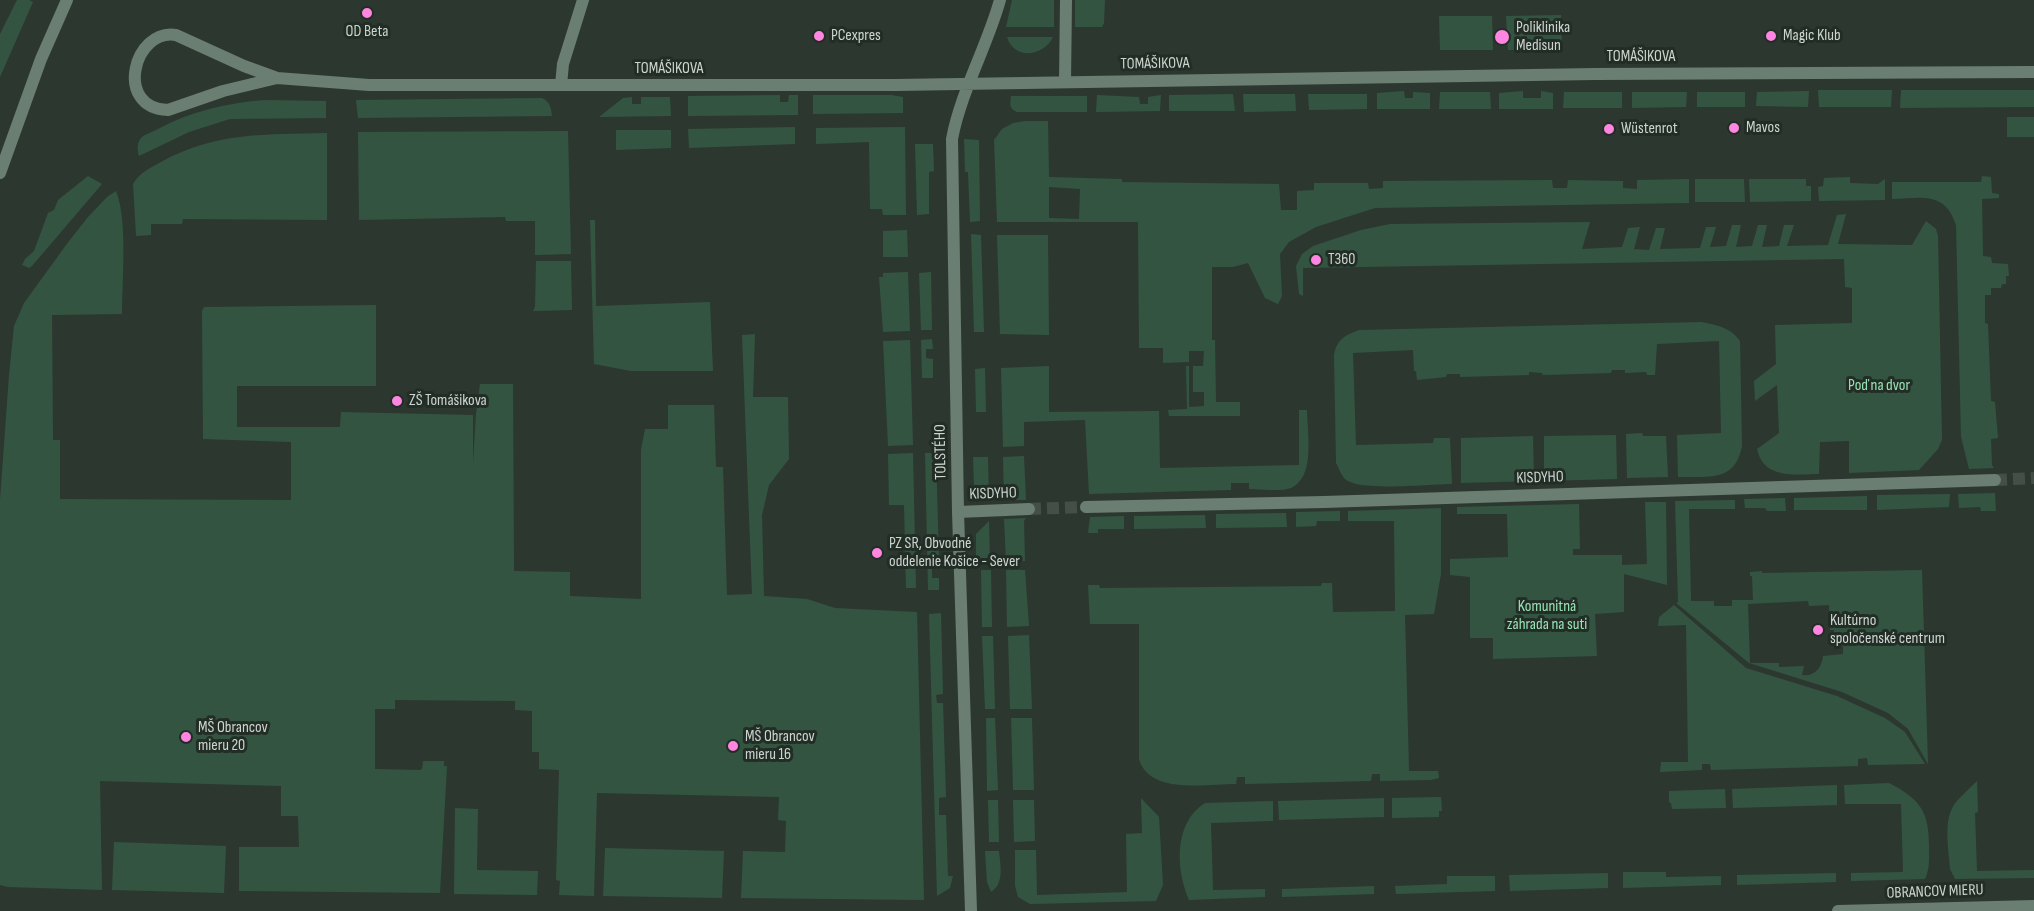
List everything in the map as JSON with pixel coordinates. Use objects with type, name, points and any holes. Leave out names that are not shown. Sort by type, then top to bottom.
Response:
[{"type":"street","points":[[0,173],[41,59],[68,0]]},
{"type":"street","points":[[561,85],[563,64],[583,0]]},
{"type":"street","name":"TOLSTÉHO","points":[[971,911],[958,512],[952,139],[955,122],[992,28],[1000,0]]},
{"type":"street","points":[[1065,82],[1066,0]]},
{"type":"street","name":"TOMÁŠIKOVA","points":[[277,78],[223,91],[168,110],[160,110],[143,102],[136,88],[135,79],[136,68],[145,48],[160,35],[168,34],[176,35],[244,66],[277,78],[369,86],[969,83],[1594,74],[2034,72]]},
{"type":"street","name":"KISDYHO","points":[[1086,507],[1324,502],[1995,480]]},
{"type":"street","name":"KISDYHO","points":[[958,512],[1029,509]]},
{"type":"street","name":"OBRANCOV MIERU","points":[[1838,911],[2034,906]]},
{"type":"green space","points":[[17,0],[33,2],[0,77],[0,34]]},
{"type":"green space","points":[[1012,0],[1054,0],[1054,27],[1006,27]]},
{"type":"green space","points":[[1075,0],[1105,0],[1102,27],[1075,27]]},
{"type":"green space","points":[[1561,15],[1562,50],[1508,50],[1506,16]]},
{"type":"green space","points":[[1439,16],[1492,16],[1493,50],[1440,50]]},
{"type":"green space","points":[[1007,37],[1053,37],[1043,49],[1029,53],[1016,50]]},
{"type":"green space","points":[[1818,90],[1892,90],[1891,107],[1819,107]]},
{"type":"green space","points":[[1901,90],[2034,90],[2034,107],[1900,108]]},
{"type":"green space","points":[[1404,91],[1405,98],[1413,98],[1413,92],[1430,93],[1430,109],[1377,109],[1377,93]]},
{"type":"green space","points":[[1523,91],[1523,98],[1541,98],[1541,91],[1553,93],[1553,109],[1499,109],[1499,93]]},
{"type":"green space","points":[[1809,91],[1808,107],[1756,106],[1757,92]]},
{"type":"green space","points":[[1440,92],[1490,92],[1491,109],[1439,109]]},
{"type":"green space","points":[[1564,92],[1622,92],[1622,108],[1563,108]]},
{"type":"green space","points":[[1632,92],[1687,92],[1686,107],[1632,108]]},
{"type":"green space","points":[[1697,92],[1745,92],[1745,107],[1697,107]]},
{"type":"green space","points":[[1233,94],[1235,111],[1169,111],[1169,95]]},
{"type":"green space","points":[[1243,94],[1295,94],[1296,111],[1244,112]]},
{"type":"green space","points":[[1308,94],[1367,94],[1367,109],[1309,110]]},
{"type":"green space","points":[[780,95],[780,102],[788,102],[789,95],[798,95],[798,115],[688,116],[688,96]]},
{"type":"green space","points":[[813,95],[903,97],[903,113],[813,114]]},
{"type":"green space","points":[[1097,95],[1139,97],[1140,104],[1148,104],[1148,97],[1161,95],[1160,111],[1096,112]]},
{"type":"green space","points":[[1011,96],[1087,96],[1087,112],[1017,112],[1011,106]]},
{"type":"green space","points":[[632,97],[632,104],[641,104],[641,97],[670,97],[671,116],[599,117],[623,98]]},
{"type":"green space","points":[[542,98],[550,105],[552,116],[358,118],[356,100]]},
{"type":"green space","points":[[265,100],[326,101],[326,118],[230,119],[189,132],[139,156],[138,147],[141,138],[183,117],[237,103]]},
{"type":"green space","points":[[2007,117],[2034,117],[2034,137],[2007,137]]},
{"type":"green space","points":[[1048,121],[1049,177],[1122,179],[1122,182],[1279,184],[1281,210],[1297,210],[1297,191],[1314,190],[1314,183],[1368,183],[1369,189],[1383,188],[1383,181],[1552,180],[1553,188],[1567,188],[1568,180],[1623,181],[1623,188],[1637,189],[1637,180],[1689,179],[1689,203],[1375,208],[1316,227],[1289,242],[1280,254],[1282,296],[1278,304],[1265,298],[1248,263],[1233,267],[1212,267],[1212,340],[1215,340],[1216,402],[1240,402],[1240,416],[1169,416],[1168,410],[1187,409],[1186,366],[1189,366],[1189,407],[1204,406],[1204,392],[1193,392],[1193,366],[1203,366],[1204,351],[1189,351],[1189,362],[1163,363],[1163,348],[1139,348],[1138,222],[997,222],[994,140],[1002,129],[1013,123]],"holes":[[[1049,187],[1080,189],[1079,219],[1049,218]]]},
{"type":"green space","points":[[795,127],[795,144],[689,148],[688,129]]},
{"type":"green space","points":[[905,127],[906,215],[883,215],[882,209],[870,209],[869,142],[816,144],[816,128]]},
{"type":"green space","points":[[616,130],[671,130],[671,148],[616,150]]},
{"type":"green space","points":[[568,131],[571,254],[535,255],[535,221],[506,221],[505,217],[359,220],[358,132]]},
{"type":"green space","points":[[327,133],[327,220],[183,219],[182,224],[151,224],[151,235],[136,236],[133,184],[142,174],[157,164],[182,152],[222,140],[262,135]]},
{"type":"green space","points":[[964,139],[979,140],[980,221],[970,222]]},
{"type":"green space","points":[[915,144],[933,144],[934,171],[929,172],[929,214],[917,215]]},
{"type":"green space","points":[[88,176],[102,184],[32,266],[29,268],[22,265],[34,251],[48,213],[54,210],[58,200]]},
{"type":"green space","points":[[1982,176],[1991,177],[1992,193],[1999,194],[1999,198],[1982,199],[1983,256],[1991,257],[1992,263],[2008,264],[2009,276],[2006,276],[2006,284],[2002,284],[2001,288],[1991,288],[1991,295],[1985,295],[1991,401],[1995,402],[1998,438],[1991,439],[1994,468],[1969,469],[1961,437],[1956,225],[1946,206],[1939,202],[1923,198],[1892,199],[1892,182],[1981,182]]},
{"type":"green space","points":[[1850,177],[1850,183],[1878,184],[1885,179],[1885,200],[1819,201],[1818,187],[1823,186],[1824,178]]},
{"type":"green space","points":[[1695,179],[1744,179],[1745,202],[1695,202]]},
{"type":"green space","points":[[1749,179],[1806,179],[1806,186],[1811,186],[1811,201],[1750,202]]},
{"type":"green space","points":[[116,191],[120,204],[123,234],[122,314],[52,315],[53,440],[60,440],[60,499],[291,500],[291,442],[203,439],[202,311],[204,307],[376,305],[376,386],[237,386],[237,427],[340,427],[341,412],[473,415],[473,463],[480,384],[513,384],[514,571],[570,572],[570,596],[641,599],[641,450],[645,429],[668,429],[668,405],[714,405],[716,467],[723,467],[727,595],[752,594],[742,335],[755,334],[753,397],[788,397],[789,459],[769,485],[762,515],[764,596],[807,599],[835,608],[917,612],[924,900],[741,898],[743,851],[785,852],[786,821],[778,820],[779,797],[597,793],[594,896],[559,895],[560,881],[556,880],[559,770],[539,769],[539,752],[532,752],[532,711],[515,710],[515,701],[395,700],[395,709],[375,709],[375,769],[420,770],[423,761],[444,761],[444,766],[447,766],[440,893],[239,891],[239,847],[299,847],[298,816],[281,816],[281,786],[100,781],[102,890],[0,885],[0,500],[14,326],[24,303],[69,241],[88,217]]},
{"type":"green space","name":"Poď na dvor","points":[[1846,214],[1838,244],[1912,245],[1926,221],[1936,229],[1938,236],[1942,440],[1938,449],[1919,470],[1849,473],[1849,441],[1820,442],[1819,474],[1782,473],[1766,466],[1757,449],[1779,433],[1777,385],[1755,401],[1754,381],[1776,364],[1775,325],[1852,323],[1852,288],[1845,287],[1844,259],[1303,268],[1303,296],[1299,294],[1296,266],[1302,254],[1313,246],[1361,230],[1390,224],[1590,222],[1582,249],[1622,247],[1628,228],[1640,227],[1634,249],[1649,250],[1656,228],[1665,228],[1660,249],[1700,248],[1706,227],[1716,227],[1710,247],[1726,246],[1732,225],[1741,225],[1736,247],[1752,246],[1758,225],[1767,225],[1762,247],[1779,246],[1784,225],[1794,225],[1787,246],[1828,245],[1837,215]]},
{"type":"green space","points":[[590,220],[595,220],[596,306],[710,302],[713,371],[631,371],[594,364]]},
{"type":"green space","points":[[907,230],[908,257],[883,257],[883,231]]},
{"type":"green space","points":[[971,234],[981,235],[984,332],[974,332]]},
{"type":"green space","points":[[997,235],[1048,235],[1049,335],[1000,334]]},
{"type":"green space","points":[[536,261],[571,261],[572,310],[533,311]]},
{"type":"green space","points":[[908,272],[910,331],[883,332],[879,277],[883,277],[883,273]]},
{"type":"green space","points":[[931,272],[932,330],[921,330],[919,273]]},
{"type":"green space","points":[[1701,322],[1727,330],[1740,341],[1742,446],[1738,458],[1727,472],[1710,477],[1678,477],[1677,435],[1721,433],[1719,341],[1657,344],[1655,375],[1647,375],[1646,372],[1625,373],[1625,370],[1612,370],[1611,373],[1543,375],[1529,372],[1529,375],[1460,377],[1460,374],[1447,374],[1446,377],[1417,380],[1413,350],[1353,353],[1356,445],[1433,443],[1434,438],[1450,438],[1452,484],[1379,486],[1353,483],[1345,479],[1336,463],[1335,350],[1345,336],[1359,330]]},
{"type":"green space","points":[[932,339],[933,349],[926,349],[926,358],[933,359],[933,378],[922,378],[921,340]]},
{"type":"green space","points":[[910,340],[913,445],[888,446],[883,341]]},
{"type":"green space","points":[[1049,366],[1049,412],[1159,411],[1160,468],[1299,465],[1299,410],[1307,410],[1309,441],[1304,474],[1291,488],[1281,490],[1249,489],[1249,483],[1231,483],[1231,490],[1089,494],[1085,420],[1024,422],[1024,446],[1003,447],[1001,368]]},
{"type":"green space","points":[[985,368],[986,412],[976,412],[975,369]]},
{"type":"green space","points":[[1642,433],[1643,436],[1666,436],[1668,477],[1627,478],[1626,434]]},
{"type":"green space","points":[[1616,435],[1617,479],[1544,481],[1544,436]]},
{"type":"green space","points":[[1533,436],[1534,481],[1461,483],[1461,438]]},
{"type":"green space","points":[[913,453],[916,588],[906,588],[904,505],[889,505],[888,454]]},
{"type":"green space","points":[[925,453],[936,453],[939,560],[932,561],[932,578],[939,578],[939,590],[928,590]]},
{"type":"green space","points":[[1024,456],[1026,500],[1004,500],[1003,457]]},
{"type":"green space","points":[[973,457],[988,457],[989,499],[974,486]]},
{"type":"green space","points":[[1995,493],[1996,511],[1981,511],[1980,507],[1959,508],[1958,494]]},
{"type":"green space","points":[[1950,494],[1949,507],[1877,510],[1877,495]]},
{"type":"green space","points":[[1867,496],[1867,510],[1794,510],[1794,498]]},
{"type":"green space","points":[[1785,498],[1786,511],[1745,508],[1744,499]]},
{"type":"green space","points":[[1735,500],[1735,509],[1689,509],[1691,601],[1714,601],[1714,606],[1732,606],[1732,600],[1753,600],[1750,572],[1922,570],[1928,764],[1908,729],[1888,713],[1842,692],[1749,663],[1676,603],[1678,602],[1675,501]],"holes":[[[1808,601],[1809,606],[1829,605],[1830,630],[1834,630],[1835,646],[1843,646],[1843,654],[1823,656],[1817,671],[1810,675],[1802,675],[1804,666],[1779,667],[1779,663],[1750,663],[1748,604]]]},
{"type":"green space","name":"Komunitná záhrada na suti","points":[[1645,502],[1666,502],[1667,585],[1624,574],[1624,612],[1595,614],[1597,656],[1493,659],[1493,638],[1470,638],[1470,577],[1450,575],[1450,559],[1508,557],[1507,514],[1457,514],[1457,507],[1579,504],[1580,549],[1573,549],[1573,555],[1622,555],[1622,565],[1647,564]]},
{"type":"green space","points":[[1441,508],[1441,574],[1434,614],[1405,615],[1409,771],[1438,771],[1439,778],[1380,781],[1380,774],[1372,774],[1371,781],[1245,784],[1245,777],[1237,777],[1236,784],[1195,786],[1166,783],[1154,778],[1145,770],[1139,759],[1139,624],[1090,624],[1088,585],[1099,585],[1100,588],[1321,586],[1322,583],[1332,583],[1333,612],[1395,611],[1394,521],[1348,521],[1348,511]]},
{"type":"green space","points":[[1340,511],[1340,521],[1317,521],[1316,526],[1296,527],[1296,512]]},
{"type":"green space","points":[[1286,513],[1287,527],[1216,528],[1216,514]]},
{"type":"green space","points":[[1205,515],[1206,528],[1134,529],[1134,516]]},
{"type":"green space","points":[[1124,516],[1124,529],[1098,529],[1098,533],[1088,533],[1090,517]]},
{"type":"green space","points":[[1026,518],[1024,521],[1025,561],[1006,562],[1004,519]]},
{"type":"green space","points":[[989,521],[990,561],[976,562],[976,534]]},
{"type":"green space","points":[[981,570],[991,570],[992,627],[982,627]]},
{"type":"green space","points":[[1006,570],[1025,570],[1029,626],[1007,627]]},
{"type":"green space","points":[[1674,605],[1746,668],[1837,696],[1885,718],[1905,732],[1925,764],[1868,765],[1867,758],[1858,759],[1858,766],[1711,770],[1710,764],[1702,764],[1702,770],[1660,772],[1661,762],[1688,762],[1686,625],[1658,626],[1659,617]]},
{"type":"green space","points":[[941,613],[943,694],[936,695],[937,703],[943,703],[946,797],[939,798],[939,815],[946,815],[948,876],[953,876],[950,888],[937,896],[929,614]]},
{"type":"green space","points":[[1029,635],[1032,709],[1010,709],[1008,636]]},
{"type":"green space","points":[[982,636],[993,636],[995,709],[985,709]]},
{"type":"green space","points":[[986,718],[995,718],[998,790],[987,791]]},
{"type":"green space","points":[[1011,718],[1032,718],[1034,790],[1013,790]]},
{"type":"green space","points":[[1977,781],[1978,812],[1975,813],[1977,871],[2034,870],[2034,878],[1955,879],[1950,869],[1947,834],[1949,817],[1956,802]]},
{"type":"green space","points":[[1889,783],[1915,801],[1925,815],[1929,834],[1927,875],[1925,879],[1851,881],[1851,873],[1903,872],[1901,804],[1845,804],[1844,785]]},
{"type":"green space","points":[[1837,785],[1837,805],[1733,808],[1732,789]]},
{"type":"green space","points":[[1725,789],[1726,808],[1672,809],[1669,802],[1669,791]]},
{"type":"green space","points":[[1441,797],[1442,811],[1439,811],[1439,817],[1392,818],[1392,798]]},
{"type":"green space","points":[[1141,798],[1159,817],[1163,885],[1156,901],[1030,904],[1018,897],[1015,886],[1015,850],[1036,850],[1037,895],[1127,892],[1126,834],[1142,833]]},
{"type":"green space","points":[[1384,798],[1384,817],[1279,820],[1278,801]]},
{"type":"green space","points":[[988,800],[998,800],[999,842],[989,842]]},
{"type":"green space","points":[[1013,800],[1034,800],[1035,841],[1014,842]]},
{"type":"green space","points":[[1273,801],[1273,821],[1211,823],[1213,890],[1265,889],[1265,897],[1189,900],[1182,875],[1180,848],[1187,822],[1195,812],[1205,803]]},
{"type":"green space","points":[[455,808],[478,809],[477,870],[538,871],[537,895],[454,894]]},
{"type":"green space","points":[[114,842],[226,846],[224,893],[112,890]]},
{"type":"green space","points":[[605,848],[724,851],[722,898],[603,896]]},
{"type":"green space","points":[[985,851],[999,851],[1000,878],[991,892],[987,882]]},
{"type":"green space","points":[[1623,872],[1666,872],[1666,877],[1721,876],[1721,885],[1623,888]]},
{"type":"green space","points":[[1608,873],[1608,888],[1510,891],[1509,875]]},
{"type":"green space","points":[[1836,873],[1836,882],[1737,885],[1737,875]]},
{"type":"green space","points":[[1447,876],[1495,876],[1495,891],[1396,894],[1395,886],[1447,884]]},
{"type":"green space","points":[[1374,886],[1374,894],[1282,897],[1282,889]]},
{"type":"tunnel","points":[[1995,480],[2034,478]]},
{"type":"tunnel","points":[[1029,509],[1086,507]]},
{"type":"place","name":"OD Beta","points":[[367,13]]},
{"type":"place","name":"PCexpres","points":[[819,36]]},
{"type":"place","name":"Magic Klub","points":[[1771,36]]},
{"type":"place","name":"Poliklinika Medisun","points":[[1502,37]]},
{"type":"place","name":"Mavos","points":[[1734,128]]},
{"type":"place","name":"Wüstenrot","points":[[1609,129]]},
{"type":"place","name":"T360","points":[[1316,260]]},
{"type":"place","name":"ZŠ Tomášikova","points":[[397,401]]},
{"type":"place","name":"PZ SR, Obvodné oddelenie Košice - Sever","points":[[877,553]]},
{"type":"place","name":"Kultúrno spoločenské centrum","points":[[1818,630]]},
{"type":"place","name":"MŠ Obrancov mieru 20","points":[[186,737]]},
{"type":"place","name":"MŠ Obrancov mieru 16","points":[[733,746]]}]
